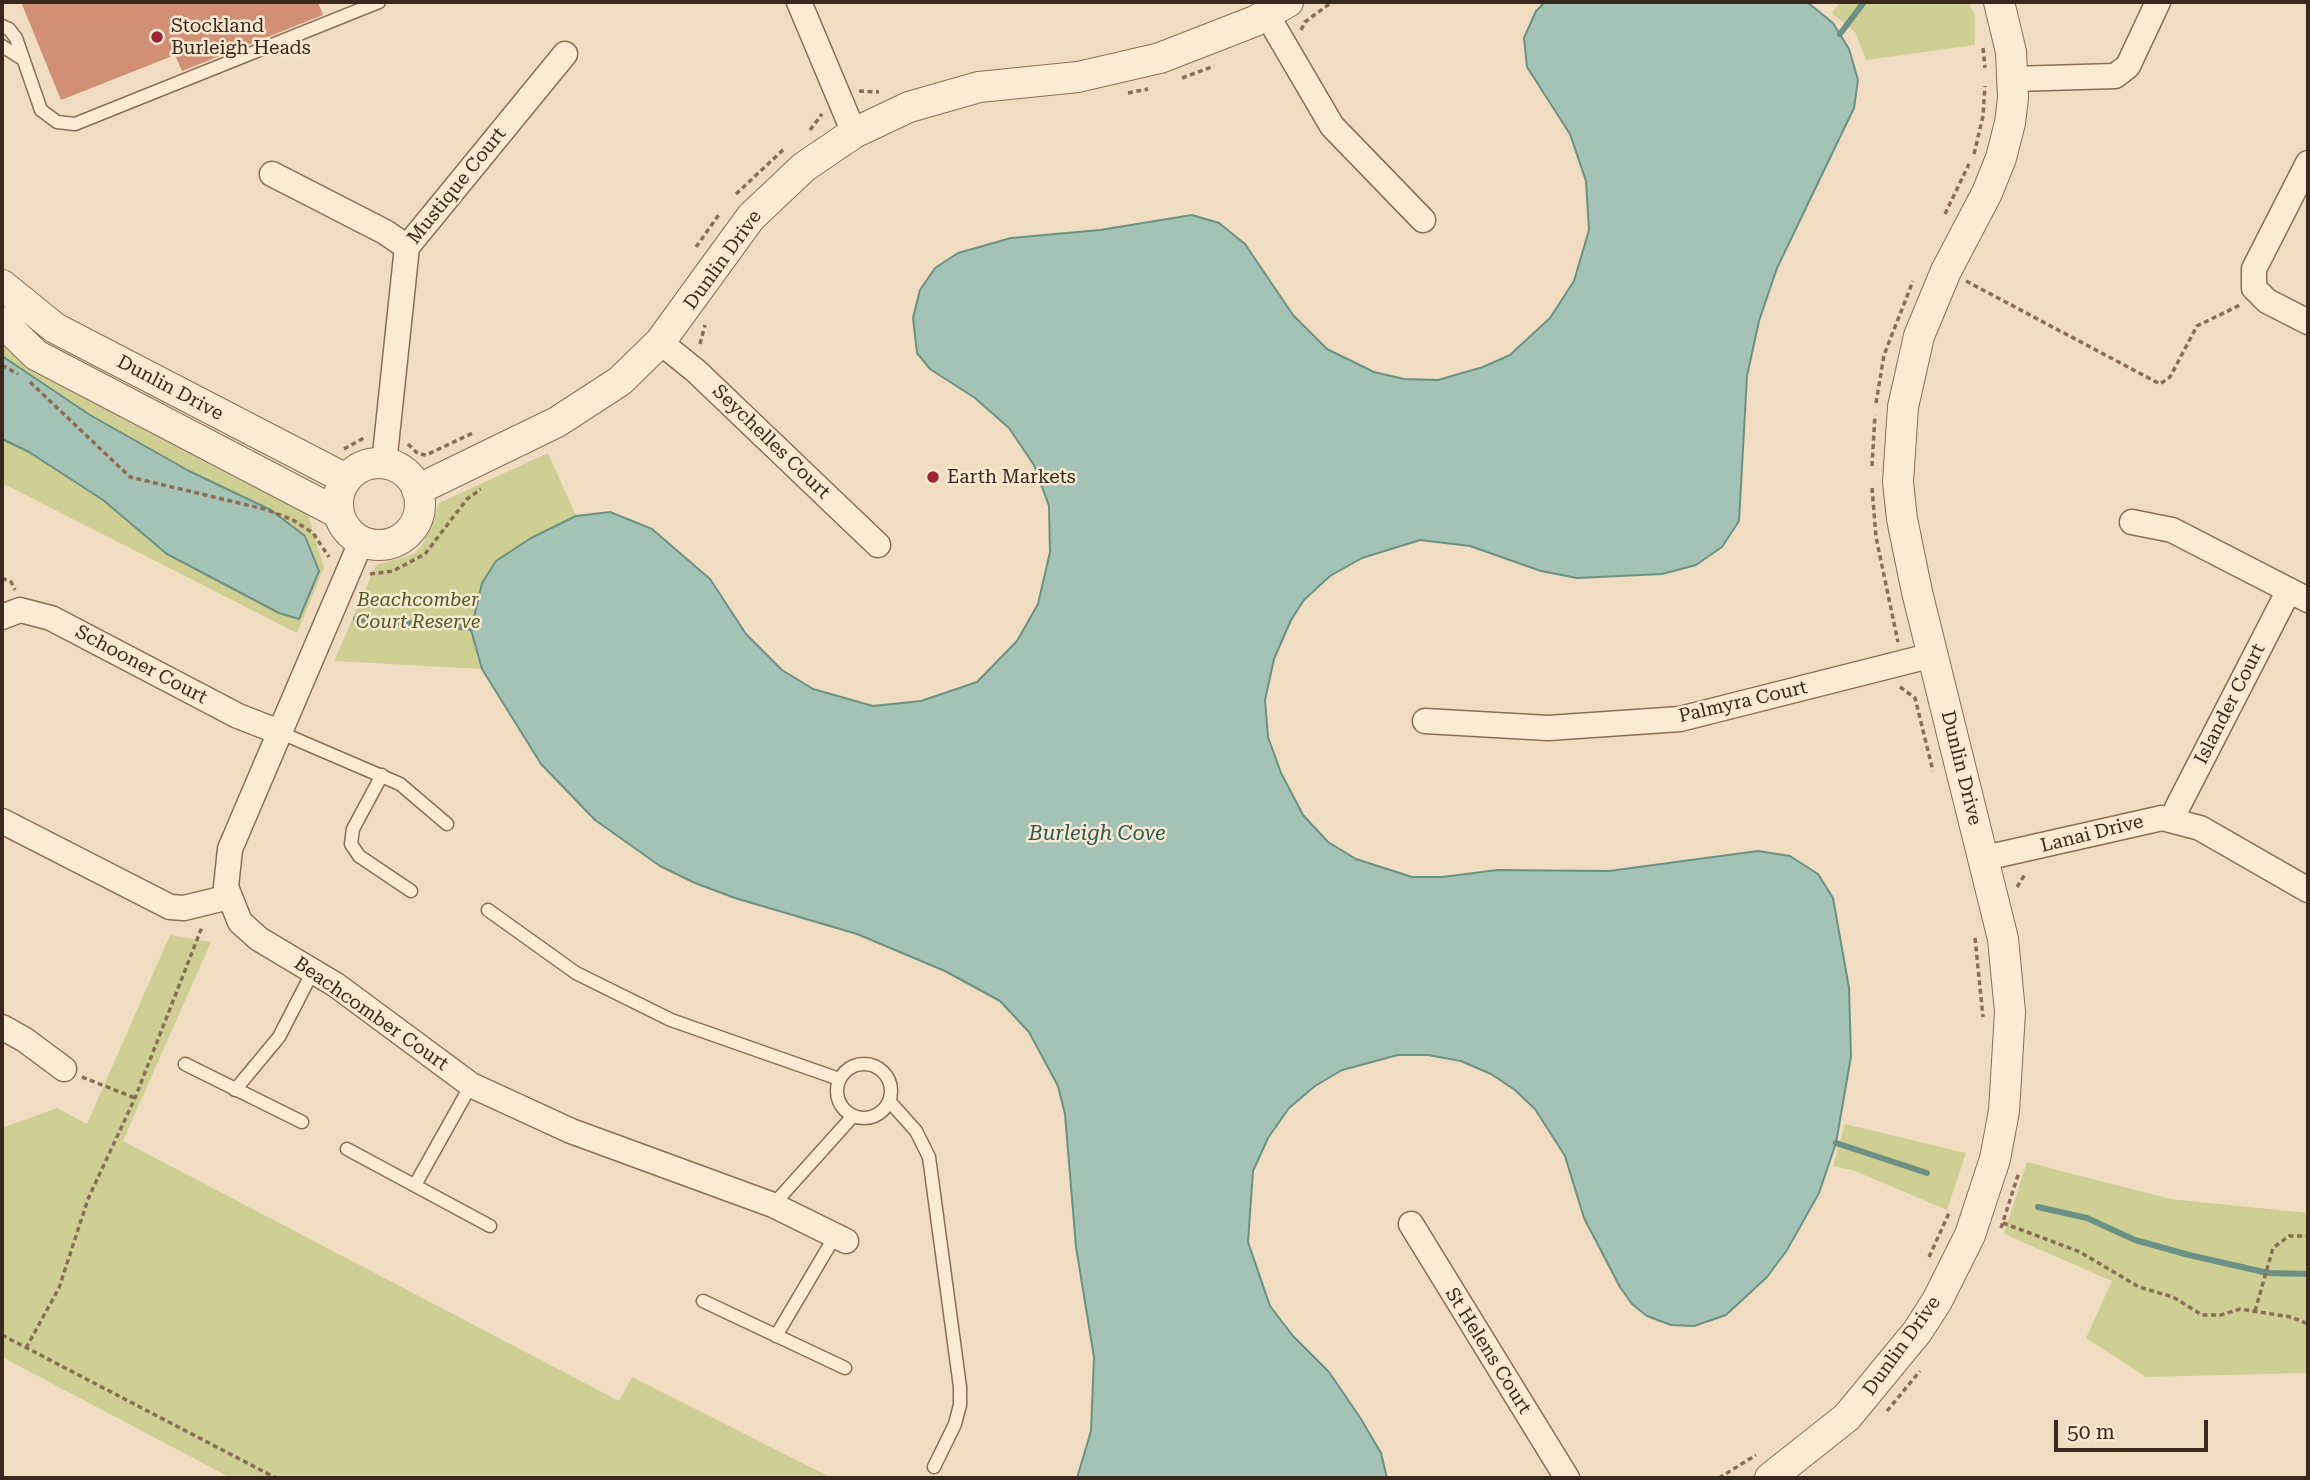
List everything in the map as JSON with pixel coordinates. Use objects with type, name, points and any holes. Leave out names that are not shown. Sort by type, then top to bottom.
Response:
[{"type":"street","points":[[799,2],[855,132]]},
{"type":"street","name":"Dunlin Drive","points":[[1766,1465],[1847,1416],[1895,1362],[1937,1301],[1958,1262],[1982,1201],[2001,1131],[2010,1048],[2003,939],[1902,519],[1899,444],[1912,360],[1960,280],[2010,123],[2013,79],[2011,52],[1999,2]]},
{"type":"street","points":[[2013,79],[2115,76],[2127,66],[2158,2]]},
{"type":"street","points":[[1277,8],[1332,126],[1423,220]]},
{"type":"street","name":"Dunlin Drive","points":[[417,490],[568,415],[620,381],[660,342],[751,217],[804,167],[855,132],[908,107],[979,87],[1078,77],[1160,58],[1194,47],[1277,8]]},
{"type":"street","name":"Mustique Court","points":[[384,464],[407,247],[565,54]]},
{"type":"street","points":[[2308,163],[2254,269],[2254,288],[2267,301],[2308,322]]},
{"type":"street","points":[[272,174],[385,232],[407,247]]},
{"type":"street","name":"Dunlin Drive","points":[[2,285],[55,328],[346,479]]},
{"type":"street","name":"Dunlin Drive","points":[[2,322],[36,355],[338,513]]},
{"type":"street","name":"Seychelles Court","points":[[660,342],[696,371],[878,545]]},
{"type":"street","points":[[384,464],[404,472],[417,490],[419,514],[407,535],[385,545],[361,542],[343,525],[338,513],[337,501],[346,479],[363,467],[384,464]]},
{"type":"street","name":"Islander Court","points":[[2132,522],[2172,530],[2299,595],[2173,819]]},
{"type":"street","name":"Beachcomber Court","points":[[361,542],[230,849],[226,876],[229,897],[240,922],[249,931],[336,985],[471,1085],[571,1131],[773,1205],[840,1239]]},
{"type":"street","name":"Schooner Court","points":[[2,617],[20,610],[51,618],[238,716],[279,732]]},
{"type":"street","name":"Palmyra Court","points":[[1425,721],[1548,728],[1680,719],[1933,655]]},
{"type":"street","name":"Lanai Drive","points":[[1984,858],[2150,819],[2173,819],[2200,828],[2308,890]]},
{"type":"street","points":[[2,821],[170,907],[202,904],[229,897]]},
{"type":"street","points":[[2,1027],[25,1040],[64,1069]]},
{"type":"street","name":"St Helens Court","points":[[1411,1224],[1567,1478]]},
{"type":"lane","points":[[2,26],[14,34],[41,110],[57,122],[75,124],[379,2]]},
{"type":"lane","points":[[2,46],[16,52],[25,64]]},
{"type":"lane","points":[[279,732],[382,775],[415,795],[447,824]]},
{"type":"lane","points":[[382,775],[353,829],[351,844],[359,856],[411,891]]},
{"type":"lane","points":[[488,910],[576,973],[671,1020],[839,1079]]},
{"type":"lane","points":[[235,1090],[279,1037],[313,971]]},
{"type":"lane","points":[[185,1063],[302,1122]]},
{"type":"lane","points":[[871,1064],[887,1075],[891,1083],[890,1102],[878,1115],[861,1118],[853,1116],[845,1111],[837,1096],[839,1079],[853,1066],[871,1064]]},
{"type":"lane","points":[[415,1185],[471,1085]]},
{"type":"lane","points":[[890,1102],[916,1131],[929,1157],[958,1374],[960,1405],[934,1467]]},
{"type":"lane","points":[[773,1205],[853,1116]]},
{"type":"lane","points":[[347,1149],[490,1226]]},
{"type":"lane","points":[[776,1336],[840,1239]]},
{"type":"lane","points":[[702,1301],[845,1368]]},
{"type":"path","points":[[1300,37],[1305,22],[1332,2]]},
{"type":"path","points":[[1180,79],[1225,61]]},
{"type":"path","points":[[1116,96],[1151,88]]},
{"type":"path","points":[[852,92],[875,93],[888,89]]},
{"type":"path","points":[[803,135],[814,127],[825,105]]},
{"type":"path","points":[[732,198],[789,145]]},
{"type":"path","points":[[689,257],[725,208]]},
{"type":"path","points":[[1975,270],[1960,280],[2160,384],[2170,377],[2197,326],[2239,306],[2254,288]]},
{"type":"path","points":[[702,353],[699,337],[712,316]]},
{"type":"path","points":[[2,365],[36,386],[130,477],[264,509],[293,520],[313,533],[349,567],[393,571],[425,554],[467,499],[488,484]]},
{"type":"path","points":[[405,438],[411,450],[426,455],[483,428]]},
{"type":"path","points":[[1898,687],[1915,698],[1934,774]]},
{"type":"path","points":[[26,1348],[59,1288],[88,1199],[135,1098],[204,922],[202,904]]},
{"type":"path","points":[[1974,929],[1983,1022]]},
{"type":"path","points":[[64,1069],[135,1098]]},
{"type":"path","points":[[1924,1268],[1951,1207]]},
{"type":"path","points":[[2003,1223],[2080,1252],[2138,1287],[2173,1297],[2202,1315],[2221,1315],[2240,1309],[2308,1324]]},
{"type":"path","points":[[2255,1311],[2273,1248],[2289,1236],[2308,1236]]},
{"type":"path","points":[[2,1335],[276,1478]]},
{"type":"path","points":[[1719,1478],[1766,1465]]},
{"type":"green space","points":[[1840,2],[1969,2],[1975,16],[1975,45],[1866,60],[1855,32],[1832,13]]},
{"type":"green space","points":[[2,337],[25,362],[308,515],[324,568],[297,633],[2,483]]},
{"type":"green space","name":"Beachcomber Court Reserve","points":[[548,453],[576,516],[497,560],[471,630],[482,669],[334,661],[376,565],[414,554],[423,544],[439,503]]},
{"type":"green space","points":[[170,935],[211,942],[123,1141],[619,1401],[632,1377],[832,1478],[231,1478],[2,1357],[2,1128],[57,1108],[87,1124]]},
{"type":"green space","points":[[1845,1124],[1966,1153],[1947,1210],[1855,1171],[1833,1166]]},
{"type":"green space","points":[[2027,1162],[2170,1199],[2308,1213],[2308,1373],[2146,1377],[2086,1338],[2112,1281],[2004,1234]]},
{"type":"water","name":"Burleigh Cove","points":[[1545,2],[1807,2],[1833,23],[1849,49],[1858,80],[1854,108],[1777,268],[1759,321],[1747,376],[1739,521],[1722,547],[1696,565],[1662,574],[1577,578],[1541,571],[1470,546],[1420,540],[1362,558],[1330,576],[1304,600],[1291,620],[1274,659],[1265,700],[1268,737],[1281,773],[1303,815],[1328,842],[1356,859],[1412,877],[1443,877],[1497,870],[1609,871],[1758,851],[1790,856],[1818,874],[1833,898],[1849,988],[1851,1056],[1836,1143],[1819,1193],[1787,1250],[1767,1277],[1726,1315],[1694,1326],[1671,1325],[1647,1316],[1632,1304],[1620,1287],[1584,1218],[1565,1156],[1535,1109],[1515,1090],[1491,1074],[1461,1061],[1428,1055],[1398,1055],[1342,1070],[1315,1086],[1289,1108],[1268,1138],[1253,1171],[1248,1242],[1270,1306],[1293,1336],[1329,1372],[1361,1419],[1381,1453],[1387,1478],[1077,1478],[1091,1431],[1094,1357],[1076,1247],[1065,1114],[1058,1086],[1029,1032],[1000,1001],[945,971],[857,934],[735,898],[695,883],[660,866],[595,820],[541,764],[482,669],[471,630],[482,583],[496,561],[531,538],[576,516],[610,512],[652,529],[710,579],[746,634],[782,670],[813,689],[873,706],[921,701],[977,682],[1017,641],[1038,604],[1050,552],[1049,506],[1034,465],[1009,428],[975,398],[930,369],[917,353],[913,318],[920,290],[935,268],[958,253],[1011,238],[1100,230],[1192,215],[1219,223],[1245,244],[1293,315],[1327,349],[1374,372],[1404,379],[1438,380],[1483,367],[1510,355],[1550,318],[1574,281],[1589,230],[1586,181],[1570,134],[1527,67],[1524,38],[1536,11]]},
{"type":"water","points":[[2,356],[90,415],[189,471],[271,510],[305,536],[319,571],[299,619],[279,613],[167,554],[103,500],[29,452],[2,439]]},
{"type":"building","name":"Stockland Burleigh Heads","points":[[21,2],[318,2],[323,15],[182,71],[175,55],[61,100]]},
{"type":"waterway","points":[[1840,34],[1864,2]]},
{"type":"waterway","points":[[356,619],[472,628]]},
{"type":"waterway","points":[[1836,1143],[1927,1173]]},
{"type":"waterway","points":[[2038,1207],[2087,1218],[2135,1240],[2189,1255],[2268,1273],[2308,1274]]},
{"type":"place","name":"Stockland Burleigh Heads","points":[[157,37]]},
{"type":"place","name":"Earth Markets","points":[[933,477]]}]
